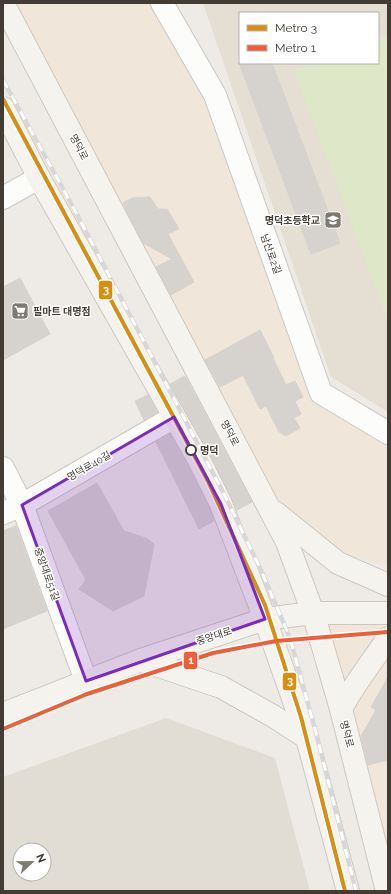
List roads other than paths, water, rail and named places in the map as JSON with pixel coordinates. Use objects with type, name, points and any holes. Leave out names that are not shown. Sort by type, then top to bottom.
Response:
[{"type":"main road","name":"명덕로","points":[[3,3],[287,542],[313,613],[341,709],[387,891]]},
{"type":"main road","points":[[3,108],[39,178],[199,460],[221,504],[265,619],[307,738],[348,891]]},
{"type":"main road","points":[[269,508],[338,563],[388,585]]},
{"type":"main road","name":"중앙대로","points":[[3,714],[141,660],[265,619],[313,613],[388,613]]},
{"type":"main road","points":[[341,709],[351,690],[372,663],[388,638]]},
{"type":"main road","points":[[141,660],[221,687],[273,716],[307,738]]},
{"type":"street","name":"남산로2길","points":[[162,3],[215,95],[321,393],[388,433]]},
{"type":"street","points":[[3,198],[39,178]]},
{"type":"street","name":"명덕로40길","points":[[13,509],[174,416]]},
{"type":"street","name":"중앙대로51길","points":[[3,468],[13,509],[86,681]]},
{"type":"railway","points":[[3,80],[72,205],[224,494],[260,568],[290,638],[356,891]]},
{"type":"metro line","name":"3","points":[[3,99],[208,481],[265,605],[301,717],[345,891]]},
{"type":"metro line","name":"1","points":[[3,729],[87,694],[213,653],[276,641],[388,632]]},
{"type":"place","name":"명덕초등학교","points":[[333,220]]},
{"type":"place","name":"필마트 대명점","points":[[20,311]]},
{"type":"place","name":"명덕","points":[[191,450]]}]
